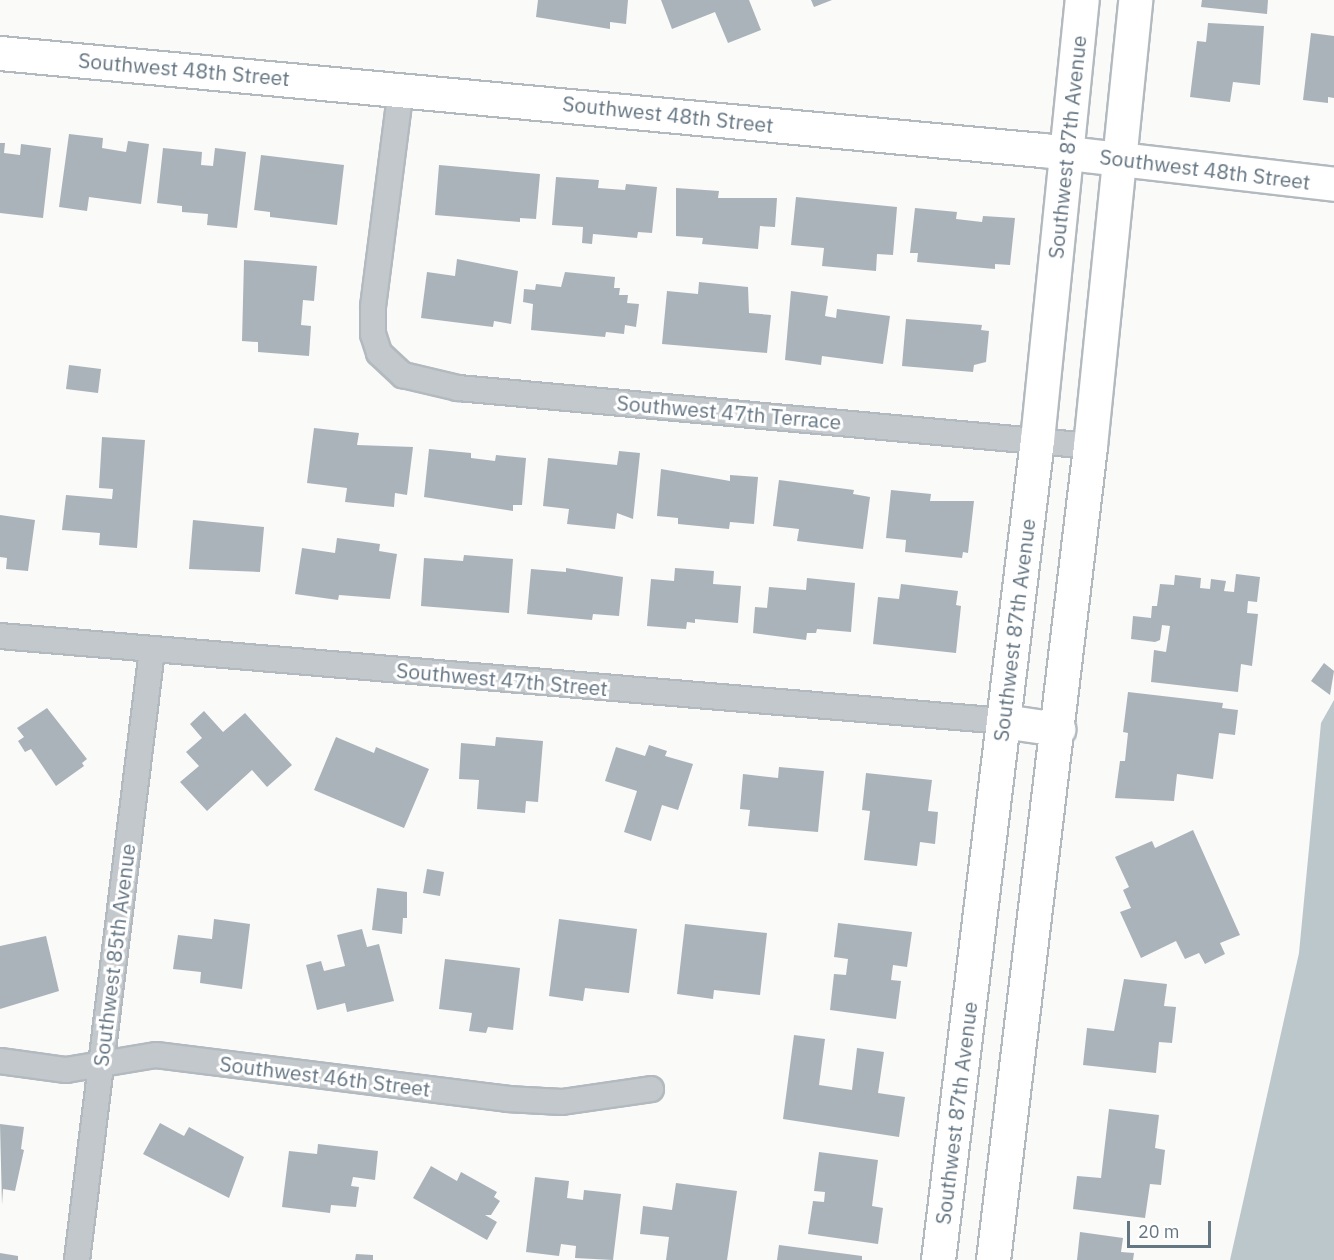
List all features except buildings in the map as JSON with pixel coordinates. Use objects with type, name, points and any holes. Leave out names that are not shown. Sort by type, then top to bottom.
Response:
[{"type":"main road","name":"Southwest 87th Avenue","points":[[938,1260],[1037,440],[1083,0]]},
{"type":"main road","points":[[993,1260],[1090,446],[1135,0]]},
{"type":"main road","name":"Southwest 48th Street","points":[[0,53],[401,88],[1067,152],[1334,184]]},
{"type":"main road","points":[[1003,721],[1058,729]]},
{"type":"street","name":"Southwest 47th Terrace","points":[[401,88],[374,291],[374,334],[379,353],[403,375],[441,386],[1090,446]]},
{"type":"street","name":"Southwest 47th Street","points":[[0,636],[1003,721]]},
{"type":"street","name":"Southwest 85th Avenue","points":[[77,1260],[152,650]]},
{"type":"street","name":"Southwest 46th Street","points":[[0,1061],[66,1070],[156,1056],[507,1099],[562,1102],[651,1089]]},
{"type":"shaded area","points":[[1334,700],[1334,1260],[1230,1260],[1299,953],[1321,723]]}]
